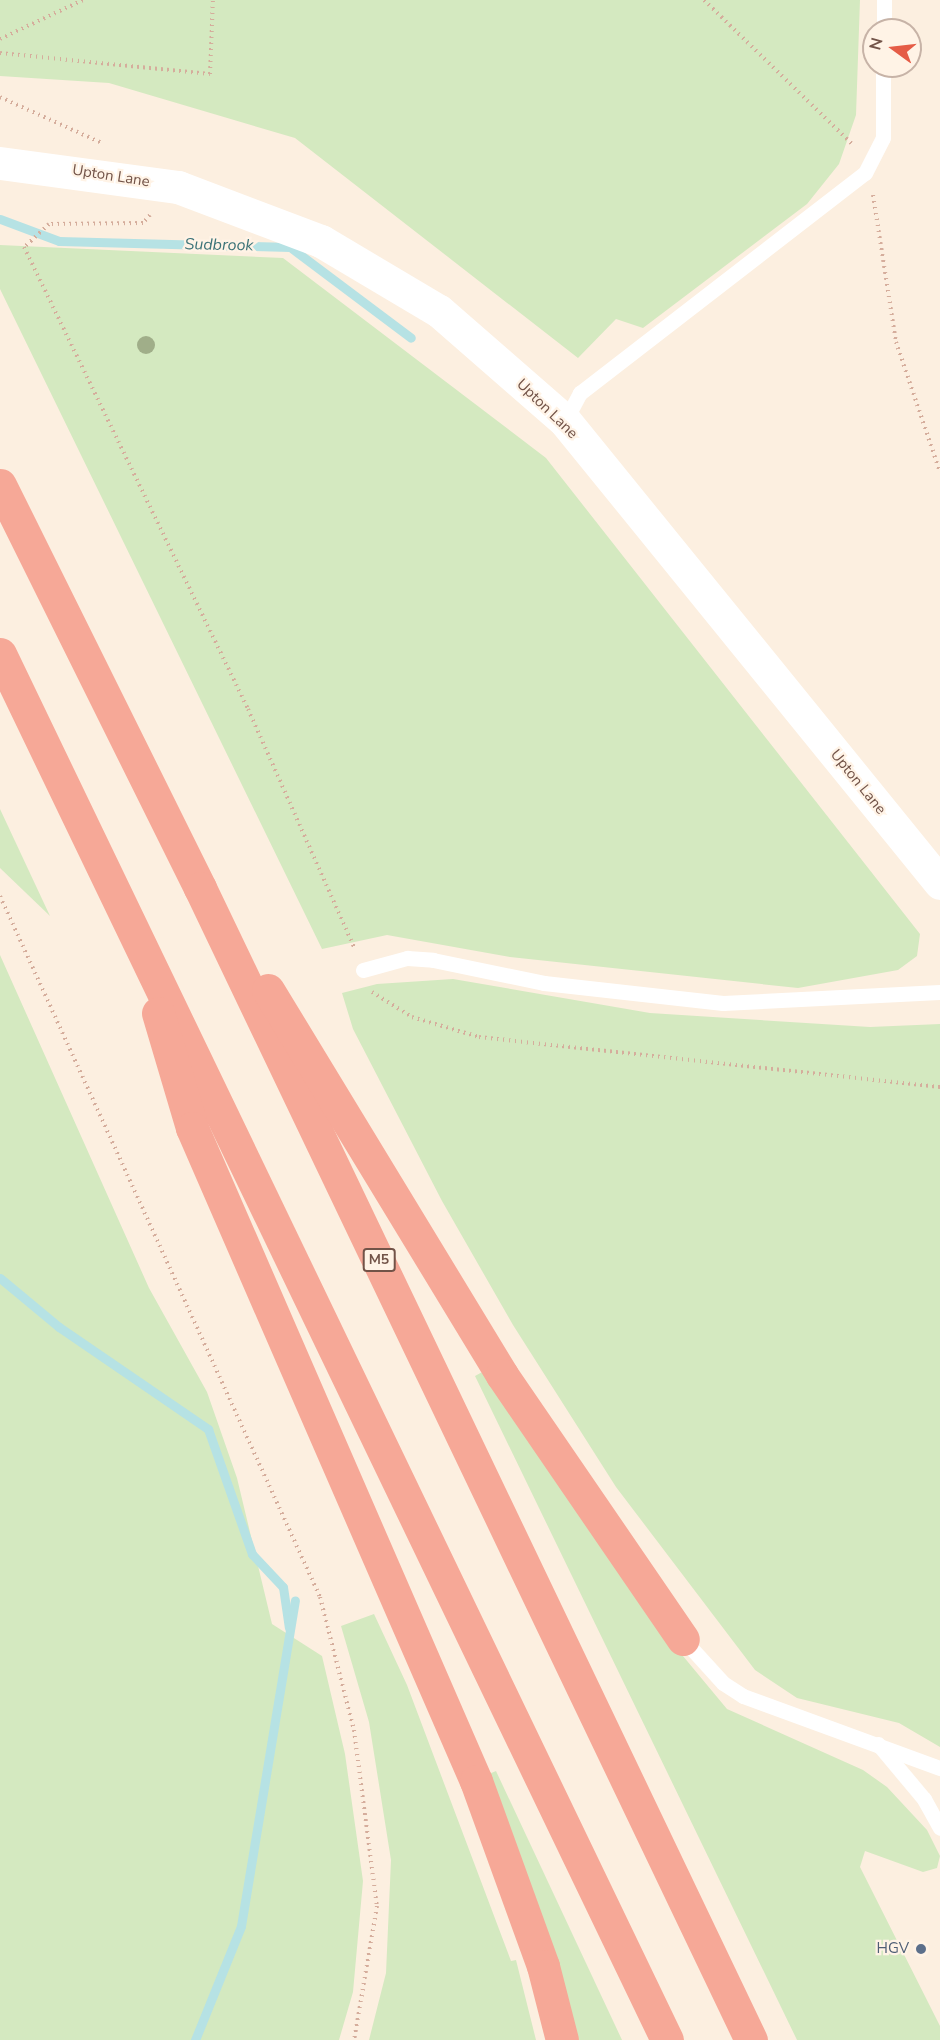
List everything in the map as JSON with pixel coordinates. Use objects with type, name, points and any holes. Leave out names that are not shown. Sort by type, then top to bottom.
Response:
[{"type":"highway","name":"M5","points":[[0,485],[93,683],[200,888],[751,2040]]},
{"type":"highway","points":[[0,654],[132,923],[667,2040]]},
{"type":"highway","name":"M5","points":[[200,888],[319,1066],[502,1375],[683,1639]]},
{"type":"highway","points":[[132,923],[192,1128],[476,1781],[543,1966],[562,2040]]},
{"type":"street","name":"Upton Lane","points":[[0,163],[178,187],[321,241],[439,310],[565,422],[940,883]]},
{"type":"lane","points":[[884,0],[884,18]]},
{"type":"lane","points":[[565,422],[580,393],[865,173],[883,138],[883,78]]},
{"type":"lane","points":[[363,970],[407,958],[433,960],[544,983],[723,1003],[940,992]]},
{"type":"lane","points":[[683,1639],[723,1683],[743,1696],[876,1742],[940,1768]]},
{"type":"lane","points":[[876,1742],[924,1799],[940,1828]]},
{"type":"path","points":[[0,39],[83,0]]},
{"type":"path","points":[[0,53],[210,74],[213,0]]},
{"type":"path","points":[[705,0],[850,137],[877,207],[896,342],[940,472]]},
{"type":"path","points":[[0,97],[111,147]]},
{"type":"path","points":[[178,187],[143,223],[50,224],[24,247],[248,709],[375,998],[412,1017],[479,1036],[940,1087]]},
{"type":"path","points":[[0,896],[320,1597],[354,1730],[377,1906],[354,2040]]},
{"type":"green space","points":[[0,0],[860,0],[856,115],[839,164],[807,204],[643,328],[616,319],[578,358],[295,138],[109,83],[0,76]]},
{"type":"green space","points":[[0,245],[283,258],[546,458],[920,934],[917,956],[898,970],[798,988],[510,957],[387,935],[322,949],[0,289]]},
{"type":"green space","points":[[0,809],[50,916],[0,868]]},
{"type":"green space","points":[[0,955],[149,1288],[207,1392],[237,1478],[272,1624],[322,1656],[345,1754],[363,1881],[353,1992],[339,2040],[0,2040]]},
{"type":"green space","points":[[453,979],[650,1013],[870,1027],[940,1024],[940,1747],[899,1723],[797,1698],[755,1670],[616,1487],[513,1325],[442,1201],[353,1029],[342,993],[377,984]]},
{"type":"green space","points":[[486,1370],[668,1638],[727,1709],[863,1770],[887,1787],[927,1830],[940,1856],[937,1868],[923,1872],[865,1851],[860,1867],[940,2026],[940,2040],[797,2040],[475,1376]]},
{"type":"green space","points":[[374,1614],[407,1685],[511,1961],[516,1960],[536,2040],[369,2040],[386,1973],[391,1860],[369,1722],[341,1626]]},
{"type":"green space","points":[[496,1771],[622,2040],[576,2040],[484,1776]]},
{"type":"waterway","name":"Sudbrook","points":[[0,219],[59,241],[290,247],[411,338]]},
{"type":"waterway","points":[[0,1278],[59,1327],[208,1429],[252,1554],[283,1587],[289,1628]]},
{"type":"waterway","points":[[195,2040],[241,1926],[295,1600]]},
{"type":"place","name":"HGV","points":[[921,1949]]}]
